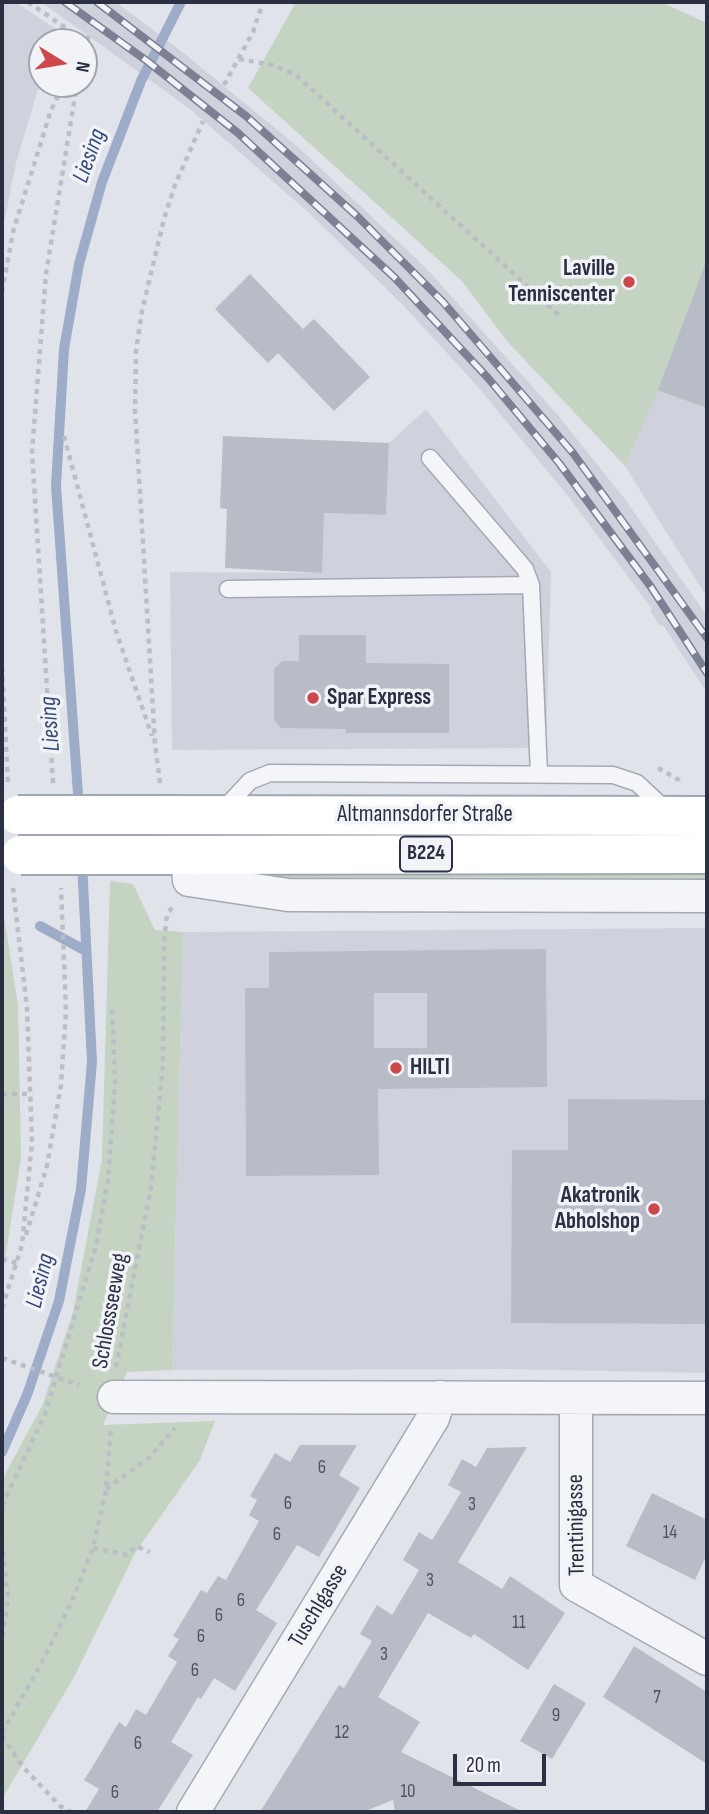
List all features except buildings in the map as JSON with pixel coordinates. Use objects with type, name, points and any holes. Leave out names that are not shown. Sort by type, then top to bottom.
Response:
[{"type":"main road","name":"Altmannsdorfer Straße","points":[[10,815],[689,816]]},
{"type":"main road","name":"Altmannsdorfer Straße","points":[[12,863],[145,855],[188,867],[707,855]]},
{"type":"street","name":"Altmannsdorfer Straße","points":[[188,867],[288,895],[707,896]]},
{"type":"street","points":[[114,1397],[707,1398]]},
{"type":"street","name":"Tuschlgasse","points":[[194,1812],[433,1418],[440,1397]]},
{"type":"street","name":"Trentinigasse","points":[[576,1399],[576,1585],[707,1660]]},
{"type":"lane","points":[[430,458],[525,569],[531,585],[539,774]]},
{"type":"lane","points":[[228,589],[531,585]]},
{"type":"lane","points":[[219,815],[250,781],[270,773],[539,774],[625,778],[689,816]]},
{"type":"path","points":[[28,2],[66,28]]},
{"type":"path","points":[[224,85],[239,59],[263,2]]},
{"type":"path","points":[[239,59],[273,65],[296,75],[559,316]]},
{"type":"path","points":[[2,292],[13,232],[57,98]]},
{"type":"path","points":[[54,785],[32,452],[34,393],[46,274],[75,98]]},
{"type":"path","points":[[64,436],[117,631],[155,744],[135,408],[136,351],[142,311],[164,219],[179,175],[204,121]]},
{"type":"path","points":[[2,667],[10,815]]},
{"type":"path","points":[[12,863],[27,1008],[31,1094],[31,1164],[22,1245]]},
{"type":"path","name":"Schlossseeweg","points":[[2,1735],[45,1656],[93,1548],[106,1490],[118,1345],[144,1229],[159,1119],[167,915],[188,867]]},
{"type":"path","points":[[2,1308],[41,1187],[58,1111],[66,1010],[60,878]]},
{"type":"path","points":[[2,1506],[45,1415],[96,1246],[108,1180],[113,1111],[112,1005]]},
{"type":"path","points":[[2,1094],[31,1094]]},
{"type":"path","points":[[2,1259],[17,1263]]},
{"type":"path","points":[[2,1358],[79,1385]]},
{"type":"path","points":[[106,1490],[150,1457],[176,1427],[184,1397]]},
{"type":"path","points":[[2,1542],[8,1599],[2,1639]]},
{"type":"path","points":[[93,1548],[127,1555],[136,1546],[150,1552]]},
{"type":"path","points":[[2,1735],[23,1767],[60,1806],[71,1812]]},
{"type":"shaded area","points":[[2,2],[15,2],[54,28],[28,28],[28,98],[35,98],[16,163],[2,233]]},
{"type":"shaded area","points":[[41,2],[116,2],[186,55],[297,146],[426,268],[557,414],[624,498],[707,616],[707,693],[663,625],[660,626],[650,611],[652,609],[568,496],[478,387],[403,305],[308,212],[190,109],[98,43],[98,28],[77,28]]},
{"type":"shaded area","points":[[658,390],[707,408],[707,597],[625,466]]},
{"type":"shaded area","points":[[426,409],[551,572],[546,748],[172,750],[170,572],[321,573],[324,513],[386,515],[389,443]]},
{"type":"shaded area","points":[[707,928],[707,1373],[507,1369],[172,1370],[183,932]]},
{"type":"green space","points":[[296,2],[661,2],[707,23],[707,408],[658,391],[625,466],[506,340],[462,281],[248,88]]},
{"type":"green space","points":[[707,871],[707,888],[257,883],[252,872]]},
{"type":"green space","points":[[110,881],[133,884],[155,930],[183,932],[172,1370],[127,1372],[103,1425],[215,1421],[200,1460],[135,1553],[74,1677],[2,1799],[2,1480],[43,1404],[73,1312],[102,1159]]},
{"type":"green space","points":[[2,904],[18,1005],[21,1158],[2,1278]]},
{"type":"waterway","name":"Liesing","points":[[79,808],[56,486],[64,349],[79,264],[102,182],[141,81],[181,2]]},
{"type":"waterway","name":"Liesing","points":[[2,1452],[27,1395],[59,1301],[81,1189],[92,1062],[82,862]]},
{"type":"waterway","points":[[40,926],[86,951]]},
{"type":"railway","points":[[65,2],[147,61],[238,133],[394,277],[488,378],[559,463],[651,587],[707,673]]},
{"type":"railway","points":[[97,2],[246,116],[357,216],[443,302],[573,453],[707,638]]},
{"type":"place","name":"Laville Tenniscenter","points":[[629,282]]},
{"type":"place","name":"Spar Express","points":[[313,698]]},
{"type":"place","name":"HILTI","points":[[396,1068]]},
{"type":"place","name":"Akatronik Abholshop","points":[[654,1209]]}]
